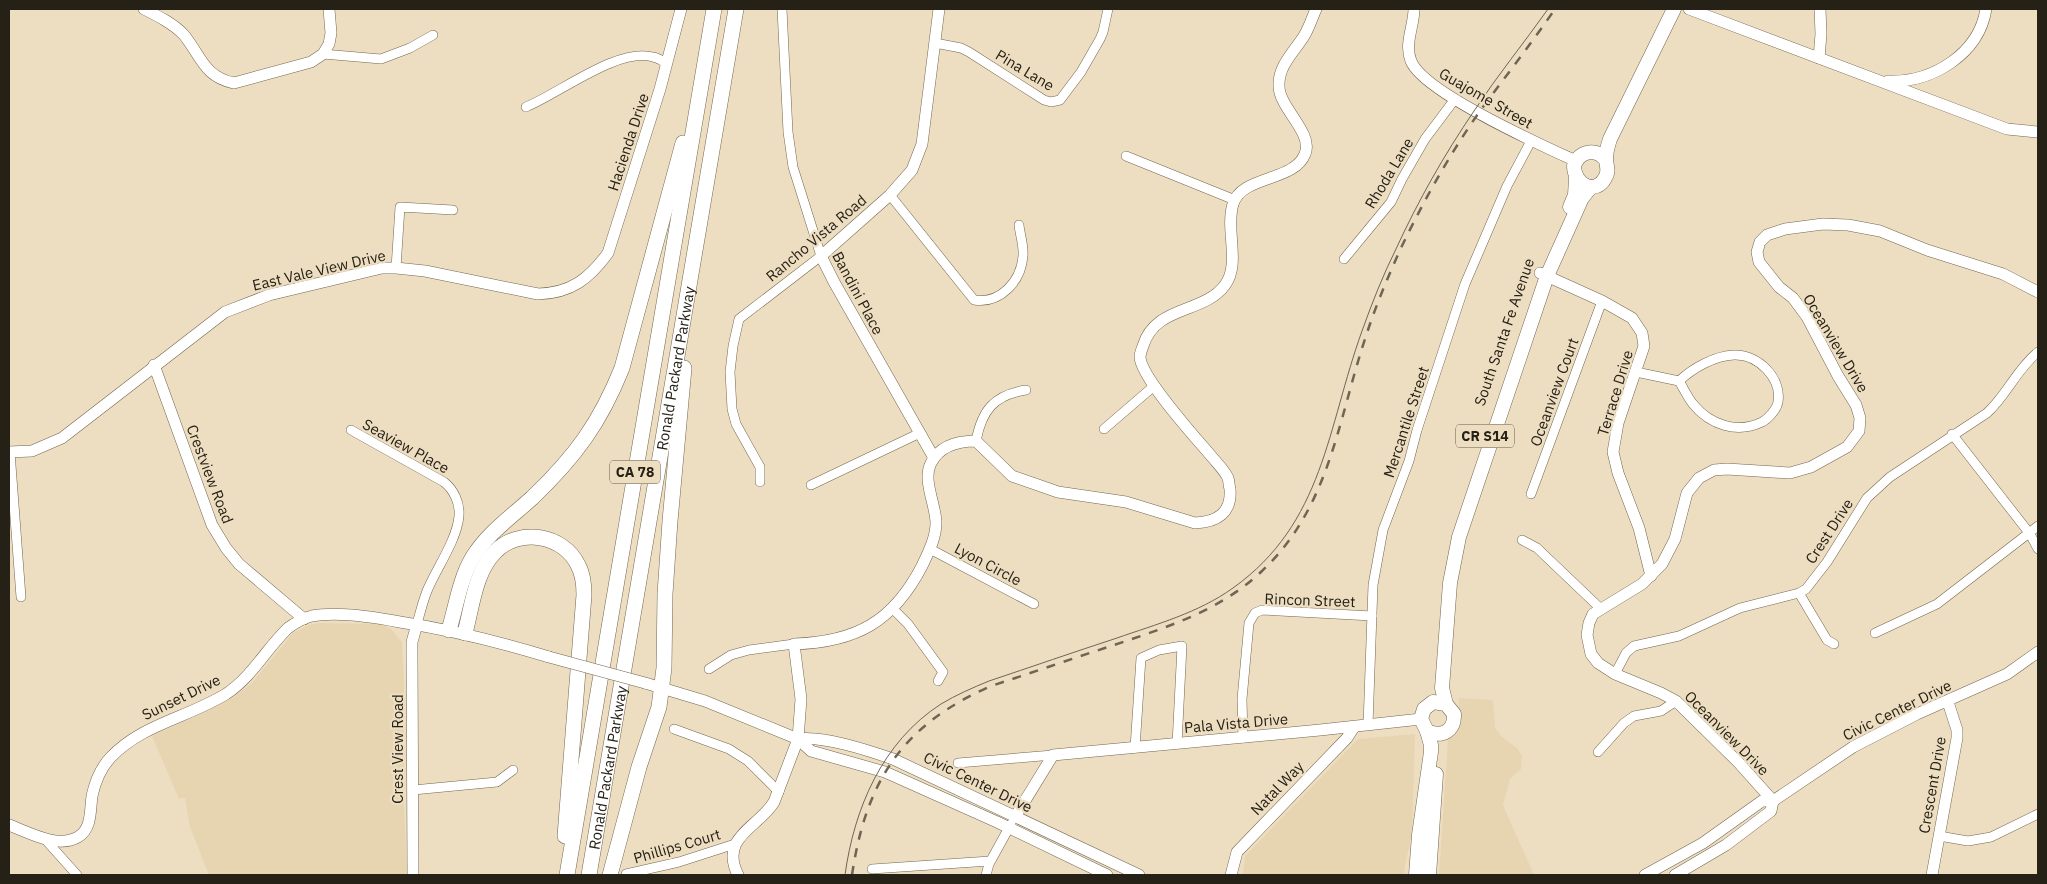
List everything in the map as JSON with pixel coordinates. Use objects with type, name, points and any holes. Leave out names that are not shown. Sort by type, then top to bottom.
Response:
[{"type":"highway","name":"Ronald Packard Parkway","points":[[567,875],[714,9]]},
{"type":"highway","name":"Ronald Packard Parkway","points":[[589,875],[736,9]]},
{"type":"highway","points":[[449,630],[465,575],[481,545],[558,473],[575,454],[591,432],[611,396],[622,368],[704,70]]},
{"type":"highway","points":[[610,875],[639,767],[659,707],[662,687],[665,594],[671,512],[699,235]]},
{"type":"highway","points":[[465,633],[482,570],[496,551],[507,542],[528,537],[549,540],[569,552],[578,563],[584,583],[584,595],[561,875]]},
{"type":"main road","points":[[1576,161],[1581,155],[1592,152],[1602,141],[1665,9]]},
{"type":"main road","name":"South Santa Fe Avenue","points":[[1429,875],[1438,748],[1442,734],[1451,728],[1454,721],[1452,711],[1446,704],[1442,688],[1447,615],[1455,553],[1544,275],[1582,198],[1591,187],[1606,178],[1608,166],[1606,160],[1610,140],[1674,9]]},
{"type":"main road","points":[[1592,152],[1606,160]]},
{"type":"main road","name":"South Santa Fe Avenue","points":[[1424,725],[1424,709],[1430,703],[1435,693],[1440,603],[1450,544],[1544,275],[1572,204],[1576,190],[1574,172],[1576,161]]},
{"type":"main road","points":[[1576,179],[1580,183],[1591,187]]},
{"type":"main road","points":[[1430,703],[1446,704]]},
{"type":"main road","points":[[1424,725],[1434,734],[1442,734]]},
{"type":"main road","points":[[1416,875],[1419,835],[1432,745],[1424,725]]},
{"type":"street","points":[[144,9],[160,16],[182,33],[194,48],[206,69],[221,80],[234,83],[311,62],[324,54],[329,44],[331,33],[329,9]]},
{"type":"street","name":"Hacienda Drive","points":[[588,277],[595,271],[608,253],[667,64],[681,9]]},
{"type":"street","name":"Bandini Place","points":[[782,9],[788,132],[793,166],[821,256],[934,458]]},
{"type":"street","name":"Rancho Vista Road","points":[[760,482],[760,467],[736,424],[732,409],[730,372],[739,319],[821,256],[890,195],[912,170],[919,154],[923,137],[939,9]]},
{"type":"street","name":"Pina Lane","points":[[935,43],[961,48],[969,52],[1044,100],[1052,102],[1060,100],[1089,60],[1103,32],[1108,9]]},
{"type":"street","points":[[709,669],[731,655],[749,650],[794,644],[822,644],[842,639],[880,619],[893,609],[912,585],[930,549],[936,523],[928,478],[930,464],[946,447],[958,442],[976,441],[1012,476],[1058,492],[1126,502],[1195,523],[1206,523],[1218,518],[1226,510],[1230,501],[1228,478],[1154,386],[1140,357],[1146,338],[1151,330],[1178,311],[1211,298],[1224,288],[1231,277],[1230,224],[1235,200],[1240,192],[1283,173],[1300,163],[1305,154],[1304,137],[1282,99],[1279,81],[1284,64],[1303,38],[1316,9]]},
{"type":"street","name":"Guajome Street","points":[[1414,9],[1408,42],[1411,61],[1421,76],[1455,98],[1531,141],[1576,161]]},
{"type":"street","points":[[1689,9],[2007,129],[2038,132]]},
{"type":"street","points":[[1819,58],[1822,34],[1820,9]]},
{"type":"street","points":[[1875,79],[1896,82],[1924,77],[1952,63],[1973,42],[1985,18],[1986,9]]},
{"type":"street","points":[[324,54],[381,59],[410,48],[433,35]]},
{"type":"street","points":[[526,107],[541,101],[580,78],[625,57],[647,55],[667,64]]},
{"type":"street","name":"Rhoda Lane","points":[[1344,260],[1391,202],[1425,139],[1455,98]]},
{"type":"street","name":"Mercantile Street","points":[[1368,725],[1373,585],[1376,557],[1383,530],[1409,461],[1417,430],[1466,284],[1507,186],[1531,141]]},
{"type":"street","points":[[1126,156],[1235,200]]},
{"type":"street","points":[[890,195],[974,300],[983,301],[999,297],[1009,288],[1018,274],[1023,256],[1019,225]]},
{"type":"street","points":[[396,268],[400,207],[453,210]]},
{"type":"street","name":"Oceanview Drive","points":[[1773,801],[1739,763],[1676,701],[1615,674],[1598,663],[1591,654],[1587,635],[1589,623],[1594,614],[1626,595],[1662,564],[1670,551],[1687,493],[1699,478],[1714,470],[1727,469],[1790,473],[1811,467],[1847,447],[1859,431],[1860,418],[1856,405],[1838,376],[1807,317],[1793,298],[1779,287],[1759,262],[1757,252],[1760,242],[1767,235],[1785,229],[1823,224],[1848,225],[1880,230],[1927,250],[2003,274],[2038,292]]},
{"type":"street","name":"East Vale View Drive","points":[[9,452],[32,450],[62,438],[225,312],[269,295],[366,272],[396,268],[425,271],[538,294],[553,293],[579,283],[588,277]]},
{"type":"street","name":"Terrace Drive","points":[[1544,275],[1602,301],[1632,318],[1642,333],[1644,346],[1618,423],[1613,452],[1618,473],[1640,528],[1650,576]]},
{"type":"street","name":"Oceanview Court","points":[[1531,494],[1602,301]]},
{"type":"street","name":"Crest Drive","points":[[1799,593],[1806,589],[1827,562],[1867,498],[1890,477],[1952,434],[1987,413],[1997,404],[2028,360],[2038,352]]},
{"type":"street","points":[[1636,372],[1679,381],[1692,404],[1705,416],[1732,428],[1756,425],[1764,421],[1778,405],[1779,394],[1775,379],[1763,366],[1745,356],[1734,355],[1720,358],[1693,369],[1679,381]]},
{"type":"street","name":"Crestview Road","points":[[154,365],[212,525],[238,564],[304,619]]},
{"type":"street","points":[[1104,429],[1154,386]]},
{"type":"street","points":[[976,441],[984,413],[994,402],[1010,392],[1026,390]]},
{"type":"street","name":"Seaview Place","points":[[351,430],[444,482],[458,501],[459,517],[453,535],[427,592],[417,624]]},
{"type":"street","points":[[811,484],[920,433]]},
{"type":"street","points":[[1952,434],[2030,534],[2038,549]]},
{"type":"street","points":[[9,452],[21,597]]},
{"type":"street","points":[[1874,633],[1937,604],[2038,526]]},
{"type":"street","points":[[1522,540],[1537,548],[1601,609]]},
{"type":"street","name":"Lyon Circle","points":[[930,549],[1034,604]]},
{"type":"street","points":[[1615,674],[1626,653],[1634,646],[1679,636],[1740,608],[1799,593],[1827,640],[1834,644]]},
{"type":"street","points":[[893,609],[914,630],[943,672],[938,681]]},
{"type":"street","name":"Rincon Street","points":[[1243,738],[1245,654],[1248,623],[1255,614],[1262,610],[1372,616]]},
{"type":"street","name":"Sunset Drive","points":[[9,825],[43,837],[62,841],[71,840],[79,836],[86,830],[88,824],[92,796],[100,772],[116,752],[149,728],[201,707],[228,693],[255,668],[281,634],[295,623],[304,619],[326,615],[365,616],[417,624],[465,633],[550,657]]},
{"type":"street","name":"Crest View Road","points":[[413,875],[412,649],[417,624]]},
{"type":"street","points":[[738,875],[733,854],[735,844],[745,830],[771,808],[779,792],[798,739],[801,699],[794,644]]},
{"type":"street","points":[[1135,748],[1141,658],[1159,650],[1182,646],[1177,744]]},
{"type":"street","name":"Civic Center Drive","points":[[1645,875],[1704,843],[1762,801],[1773,801],[1853,747],[1917,714],[1948,702],[2007,674],[2038,652]]},
{"type":"street","name":"Civic Center Drive","points":[[550,657],[662,687],[705,701],[798,739],[811,751],[885,772],[1107,875]]},
{"type":"street","points":[[1598,752],[1624,723],[1634,716],[1661,711],[1676,701]]},
{"type":"street","name":"Crescent Drive","points":[[1932,875],[1957,738],[1957,730],[1948,702]]},
{"type":"street","name":"Pala Vista Drive","points":[[958,763],[1368,725],[1424,725]]},
{"type":"street","name":"Natal Way","points":[[1231,875],[1237,852],[1347,738],[1354,727]]},
{"type":"street","points":[[674,729],[729,749],[748,761],[779,792]]},
{"type":"street","name":"Civic Center Drive","points":[[798,739],[812,737],[862,749],[893,759],[1139,875]]},
{"type":"street","points":[[986,875],[990,860],[1052,755]]},
{"type":"street","points":[[412,790],[497,782],[513,770]]},
{"type":"street","name":"Civic Center Drive","points":[[1679,874],[1726,845],[1771,811],[1773,801]]},
{"type":"street","points":[[1939,836],[1968,841],[1992,837],[2038,814]]},
{"type":"street","points":[[43,837],[77,875]]},
{"type":"street","points":[[1679,874],[1681,863],[1704,843]]},
{"type":"street","name":"Phillips Court","points":[[626,874],[679,862],[735,844]]},
{"type":"street","points":[[872,869],[990,860]]},
{"type":"shaded area","points":[[319,623],[380,624],[391,629],[402,642],[407,875],[209,875],[190,827],[185,798],[179,799],[152,736],[212,709],[235,696],[252,683],[293,633],[309,625]]},
{"type":"shaded area","points":[[1459,698],[1493,700],[1495,728],[1501,736],[1517,748],[1522,756],[1521,769],[1510,779],[1503,805],[1534,875],[1439,875],[1448,740],[1452,735],[1458,718]]},
{"type":"shaded area","points":[[1415,734],[1412,834],[1404,875],[1243,875],[1245,856],[1358,739]]},
{"type":"tram line","points":[[845,875],[849,850],[856,826],[874,779],[902,737],[920,720],[941,704],[989,681],[1162,623],[1220,597],[1263,562],[1287,534],[1305,504],[1318,472],[1366,321],[1378,289],[1413,213],[1463,128],[1548,9]]},
{"type":"railway","points":[[852,875],[858,841],[867,811],[879,784],[893,760],[912,738],[934,719],[960,701],[991,686],[1171,625],[1210,608],[1246,585],[1285,546],[1318,490],[1330,460],[1371,323],[1409,232],[1437,179],[1480,111],[1555,9]]}]
